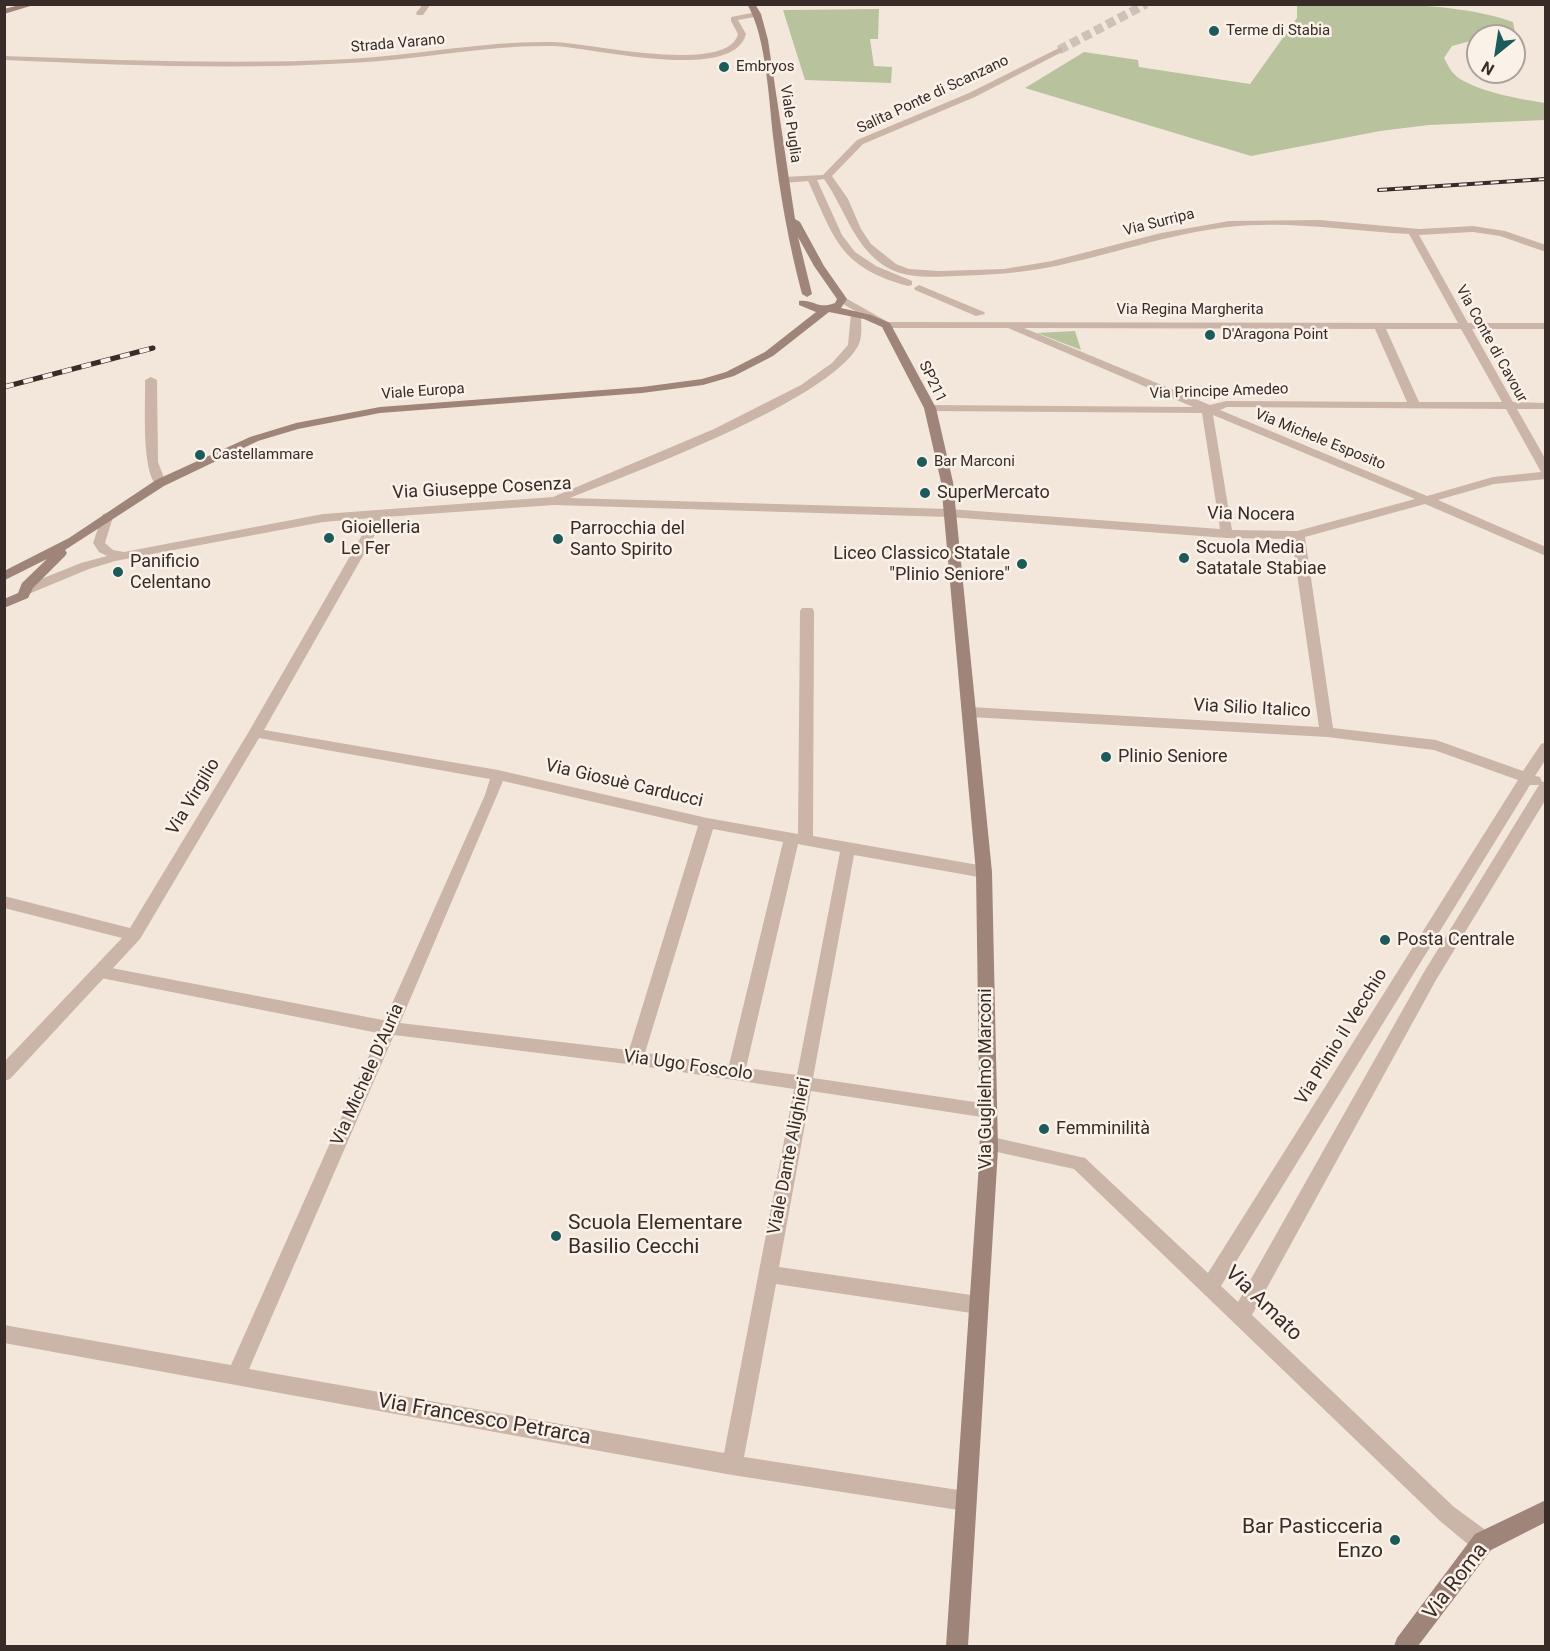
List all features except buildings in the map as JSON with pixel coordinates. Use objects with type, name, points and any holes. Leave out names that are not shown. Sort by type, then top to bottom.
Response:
[{"type":"main road","points":[[4,12],[34,4]]},
{"type":"main road","name":"Viale Puglia","points":[[751,4],[757,14],[764,40],[783,180],[805,298]]},
{"type":"main road","name":"Viale Puglia","points":[[790,214],[839,296]]},
{"type":"main road","points":[[821,291],[839,296],[840,305],[828,309],[791,335],[805,298],[821,291]]},
{"type":"main road","points":[[805,298],[812,308],[856,314],[886,325]]},
{"type":"main road","name":"SP211","points":[[886,325],[930,408],[947,482],[949,513]]},
{"type":"main road","name":"Viale Europa","points":[[73,541],[160,483],[254,439],[296,426],[350,414],[411,406],[654,389],[703,382],[750,365],[769,354],[791,335]]},
{"type":"main road","name":"Via Guglielmo Marconi","points":[[949,513],[984,872],[988,1111],[988,1143],[964,1501],[957,1647]]},
{"type":"main road","points":[[5,576],[73,541]]},
{"type":"main road","points":[[4,604],[17,599],[73,541]]},
{"type":"main road","points":[[5,576],[21,578],[27,588]]},
{"type":"main road","name":"Via Roma","points":[[1405,1647],[1483,1542],[1545,1510]]},
{"type":"street","points":[[420,13],[428,4]]},
{"type":"street","name":"Strada Varano","points":[[4,58],[157,63],[287,63],[369,60],[551,44],[662,55],[710,56],[724,53],[739,41],[742,36],[741,31],[734,19],[757,14]]},
{"type":"street","name":"Salita Ponte di Scanzano","points":[[827,176],[860,142],[972,94],[1059,50]]},
{"type":"street","points":[[783,180],[827,176]]},
{"type":"street","name":"Via Surripa","points":[[827,176],[843,200],[856,230],[867,246],[892,266],[907,272],[1004,272],[1052,264],[1161,236],[1229,224],[1320,223],[1412,231],[1473,229],[1502,233],[1545,249]]},
{"type":"street","points":[[812,179],[834,231],[850,252],[860,261],[908,283]]},
{"type":"street","name":"Via Conte di Cavour","points":[[1412,231],[1545,471]]},
{"type":"street","points":[[923,273],[920,281],[927,286],[921,288],[980,314]]},
{"type":"street","points":[[839,296],[886,325]]},
{"type":"street","points":[[554,501],[685,447],[808,385],[836,365],[854,345],[856,314]]},
{"type":"street","name":"Via Michele Esposito","points":[[1004,324],[1162,388],[1208,410],[1425,499],[1545,552]]},
{"type":"street","name":"Via Regina Margherita","points":[[886,325],[1545,326]]},
{"type":"street","points":[[1379,326],[1414,404]]},
{"type":"street","points":[[151,380],[152,462],[160,483]]},
{"type":"street","name":"Via Principe Amedeo","points":[[930,408],[1208,410],[1226,404],[1545,406]]},
{"type":"street","points":[[1208,410],[1227,534]]},
{"type":"street","name":"Via Nocera","points":[[949,513],[1227,534],[1298,535],[1493,481],[1545,475]]},
{"type":"street","name":"Via Giuseppe Cosenza","points":[[27,588],[123,556],[323,518],[381,513],[554,501],[949,513]]},
{"type":"street","name":"Via Virgilio","points":[[4,1074],[134,935],[255,733],[381,513]]},
{"type":"street","points":[[107,517],[99,543],[102,549],[110,554],[123,556]]},
{"type":"street","points":[[1298,535],[1327,732]]},
{"type":"street","points":[[736,1073],[799,838],[807,611]]},
{"type":"street","name":"Via Silio Italico","points":[[970,712],[1327,732],[1436,745],[1545,785]]},
{"type":"street","name":"Via Giosuè Carducci","points":[[255,733],[498,775],[707,823],[984,872]]},
{"type":"street","name":"Via Plinio il Vecchio","points":[[1210,1287],[1545,747]]},
{"type":"street","name":"Via Michele D'Auria","points":[[236,1376],[492,795],[498,775]]},
{"type":"street","points":[[1241,1316],[1430,976],[1545,785]]},
{"type":"street","points":[[635,1058],[707,823]]},
{"type":"street","name":"Viale Dante Alighieri","points":[[732,1465],[848,848]]},
{"type":"street","points":[[4,902],[134,935]]},
{"type":"street","name":"Via Ugo Foscolo","points":[[101,972],[388,1028],[635,1058],[988,1111]]},
{"type":"street","name":"Via Amato","points":[[988,1143],[1079,1163],[1447,1514],[1483,1542]]},
{"type":"street","points":[[767,1275],[978,1305]]},
{"type":"street","name":"Via Francesco Petrarca","points":[[4,1334],[732,1465],[964,1501]]},
{"type":"green space","points":[[1378,4],[1462,10],[1513,22],[1513,24],[1466,24],[1466,42],[1452,46],[1444,58],[1454,74],[1466,84],[1545,103],[1545,120],[1429,125],[1380,131],[1251,156],[1025,88],[1084,52],[1138,60],[1139,67],[1250,84],[1297,18],[1297,5]]},
{"type":"green space","points":[[879,9],[878,39],[870,39],[874,66],[892,67],[891,83],[805,80],[783,10]]},
{"type":"green space","points":[[1075,331],[1081,350],[1037,333]]},
{"type":"tunnel","points":[[1059,50],[1146,4]]},
{"type":"railway","points":[[1379,190],[1546,179]]},
{"type":"railway","points":[[4,387],[153,348]]},
{"type":"place","name":"Terme di Stabia","points":[[1214,31]]},
{"type":"place","name":"Embryos","points":[[724,67]]},
{"type":"place","name":"D'Aragona Point","points":[[1210,335]]},
{"type":"place","name":"Castellammare","points":[[200,455]]},
{"type":"place","name":"Bar Marconi","points":[[922,462]]},
{"type":"place","name":"SuperMercato","points":[[925,493]]},
{"type":"place","name":"Gioielleria Le Fer","points":[[329,538]]},
{"type":"place","name":"Parrocchia del Santo Spirito","points":[[558,539]]},
{"type":"place","name":"Scuola Media Satatale Stabiae","points":[[1184,558]]},
{"type":"place","name":"Liceo Classico Statale \"Plinio Seniore\"","points":[[1022,564]]},
{"type":"place","name":"Panificio Celentano","points":[[118,572]]},
{"type":"place","name":"Plinio Seniore","points":[[1106,757]]},
{"type":"place","name":"Posta Centrale","points":[[1385,940]]},
{"type":"place","name":"Femminilità","points":[[1044,1129]]},
{"type":"place","name":"Scuola Elementare Basilio Cecchi","points":[[556,1236]]},
{"type":"place","name":"Bar Pasticceria Enzo","points":[[1395,1540]]}]
